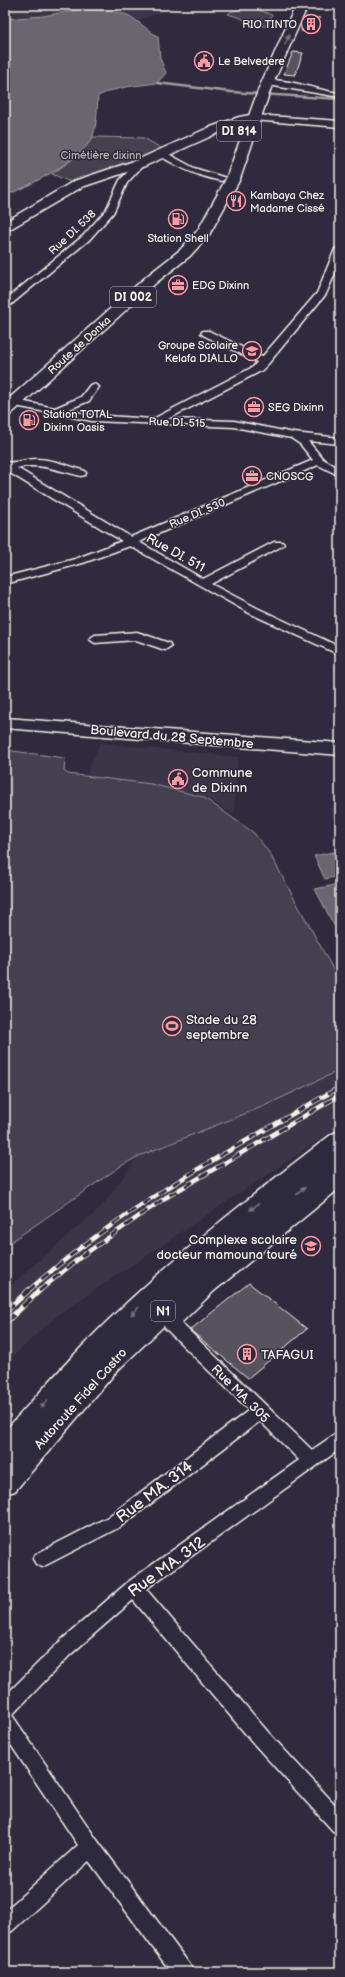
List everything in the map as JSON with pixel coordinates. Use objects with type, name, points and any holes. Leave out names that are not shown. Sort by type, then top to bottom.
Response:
[{"type":"main road","name":"DI 814","points":[[261,91],[290,5]]},
{"type":"main road","name":"DI 814","points":[[261,91],[302,5]]},
{"type":"main road","name":"Route de Donka","points":[[8,405],[152,279],[185,253],[204,232],[233,179],[229,170],[261,91]]},
{"type":"main road","points":[[5,228],[78,184],[141,164],[212,131],[249,119]]},
{"type":"main road","name":"Boulevard du 28 Septembre","points":[[5,723],[340,749]]},
{"type":"main road","name":"Autoroute Fidel Castro","points":[[5,1450],[53,1395],[145,1300],[239,1219],[340,1140]]},
{"type":"main road","name":"Autoroute Fidel Castro","points":[[5,1483],[107,1364],[192,1283],[340,1160]]},
{"type":"main road","points":[[5,1483],[65,1422],[171,1323]]},
{"type":"street","points":[[261,91],[283,84],[306,89],[316,93],[340,95]]},
{"type":"street","points":[[249,119],[340,124]]},
{"type":"street","points":[[163,154],[190,171],[205,176],[229,170]]},
{"type":"street","name":"Rue DI. 538","points":[[5,305],[86,238],[110,211],[123,182],[141,164]]},
{"type":"street","points":[[155,422],[257,369],[321,294],[333,269],[340,249]]},
{"type":"street","points":[[206,333],[264,362]]},
{"type":"street","points":[[56,411],[85,400],[94,387]]},
{"type":"street","name":"Rue DI. 515","points":[[8,405],[56,411],[92,418],[155,422],[234,424],[294,436],[340,441]]},
{"type":"street","points":[[294,436],[304,442],[319,461],[340,473]]},
{"type":"street","points":[[7,466],[24,462],[38,461],[81,473]]},
{"type":"street","name":"Rue DI. 530","points":[[5,581],[79,561],[130,542],[319,461]]},
{"type":"street","name":"Rue DI. 511","points":[[7,466],[130,542],[204,584],[307,637],[340,651]]},
{"type":"street","points":[[204,584],[278,544]]},
{"type":"street","points":[[95,639],[137,636],[165,646]]},
{"type":"street","points":[[171,1323],[208,1287],[340,1180]]},
{"type":"street","name":"Rue MA. 305","points":[[171,1323],[312,1461]]},
{"type":"street","name":"Rue MA. 314","points":[[42,1560],[114,1522],[260,1411]]},
{"type":"street","name":"Rue MA. 312","points":[[5,1709],[64,1649],[134,1588],[340,1440]]},
{"type":"street","points":[[134,1588],[260,1738],[340,1824]]},
{"type":"street","points":[[5,1720],[90,1847],[183,1972]]},
{"type":"street","points":[[5,1924],[90,1847]]},
{"type":"shaded area","points":[[5,5],[183,5],[136,21],[130,16],[114,11],[82,9],[43,16],[5,19]]},
{"type":"shaded area","points":[[82,9],[114,11],[130,16],[158,37],[160,58],[166,73],[157,83],[120,88],[98,96],[97,116],[93,136],[87,145],[67,163],[27,186],[5,196],[5,19],[43,16]]},
{"type":"shaded area","name":"Commune de Dixinn","points":[[100,743],[238,757],[234,815],[204,796],[151,784],[86,775]]},
{"type":"shaded area","points":[[340,802],[340,831],[329,810]]},
{"type":"shaded area","points":[[333,852],[340,866],[340,876],[325,879],[314,856]]},
{"type":"shaded area","points":[[340,884],[340,937],[315,889]]},
{"type":"shaded area","points":[[340,1071],[340,1126],[59,1314],[5,1363],[5,1290],[101,1207],[139,1156],[262,1107]]},
{"type":"green space","points":[[251,7],[272,15],[268,26],[253,26],[241,18],[228,14],[232,11]]},
{"type":"green space","name":"Cimétière dixinn","points":[[93,137],[144,138],[166,151],[73,183],[52,174],[77,156]]},
{"type":"green space","name":"Stade du 28 septembre","points":[[5,750],[65,758],[64,771],[68,774],[151,784],[203,797],[254,833],[270,854],[340,982],[340,1070],[262,1107],[139,1156],[121,1166],[5,1246]]},
{"type":"building","name":"RIO TINTO","points":[[306,17],[320,18],[316,32],[301,31]]},
{"type":"building","points":[[293,52],[303,53],[295,75],[284,74]]},
{"type":"building","name":"TAFAGUI","points":[[249,1283],[307,1329],[248,1378],[190,1330]]},
{"type":"waterway","points":[[157,83],[231,92],[340,99]]},
{"type":"railway","points":[[28,1291],[64,1261],[139,1206],[218,1157],[340,1087]]},
{"type":"railway","points":[[39,1291],[82,1256],[165,1198],[340,1095]]},
{"type":"railway","points":[[5,1312],[29,1290]]},
{"type":"railway","points":[[5,1323],[40,1290]]},
{"type":"place","name":"RIO TINTO","points":[[311,24]]},
{"type":"place","name":"Le Belvedere","points":[[204,61]]},
{"type":"place","name":"Kambaya Chez Madame Cissé","points":[[236,201]]},
{"type":"place","name":"Station Shell","points":[[178,219]]},
{"type":"place","name":"EDG Dixinn","points":[[178,285]]},
{"type":"place","name":"Groupe Scolaire Kelafa DIALLO","points":[[252,351]]},
{"type":"place","name":"SEG Dixinn","points":[[254,407]]},
{"type":"place","name":"Station TOTAL Dixinn Oasis","points":[[29,420]]},
{"type":"place","name":"CNOSCG","points":[[252,476]]},
{"type":"place","name":"Commune de Dixinn","points":[[178,779]]},
{"type":"place","name":"Stade du 28 septembre","points":[[172,1026]]},
{"type":"place","name":"Complexe scolaire docteur mamouna touré","points":[[311,1246]]},
{"type":"place","name":"TAFAGUI","points":[[247,1354]]}]
